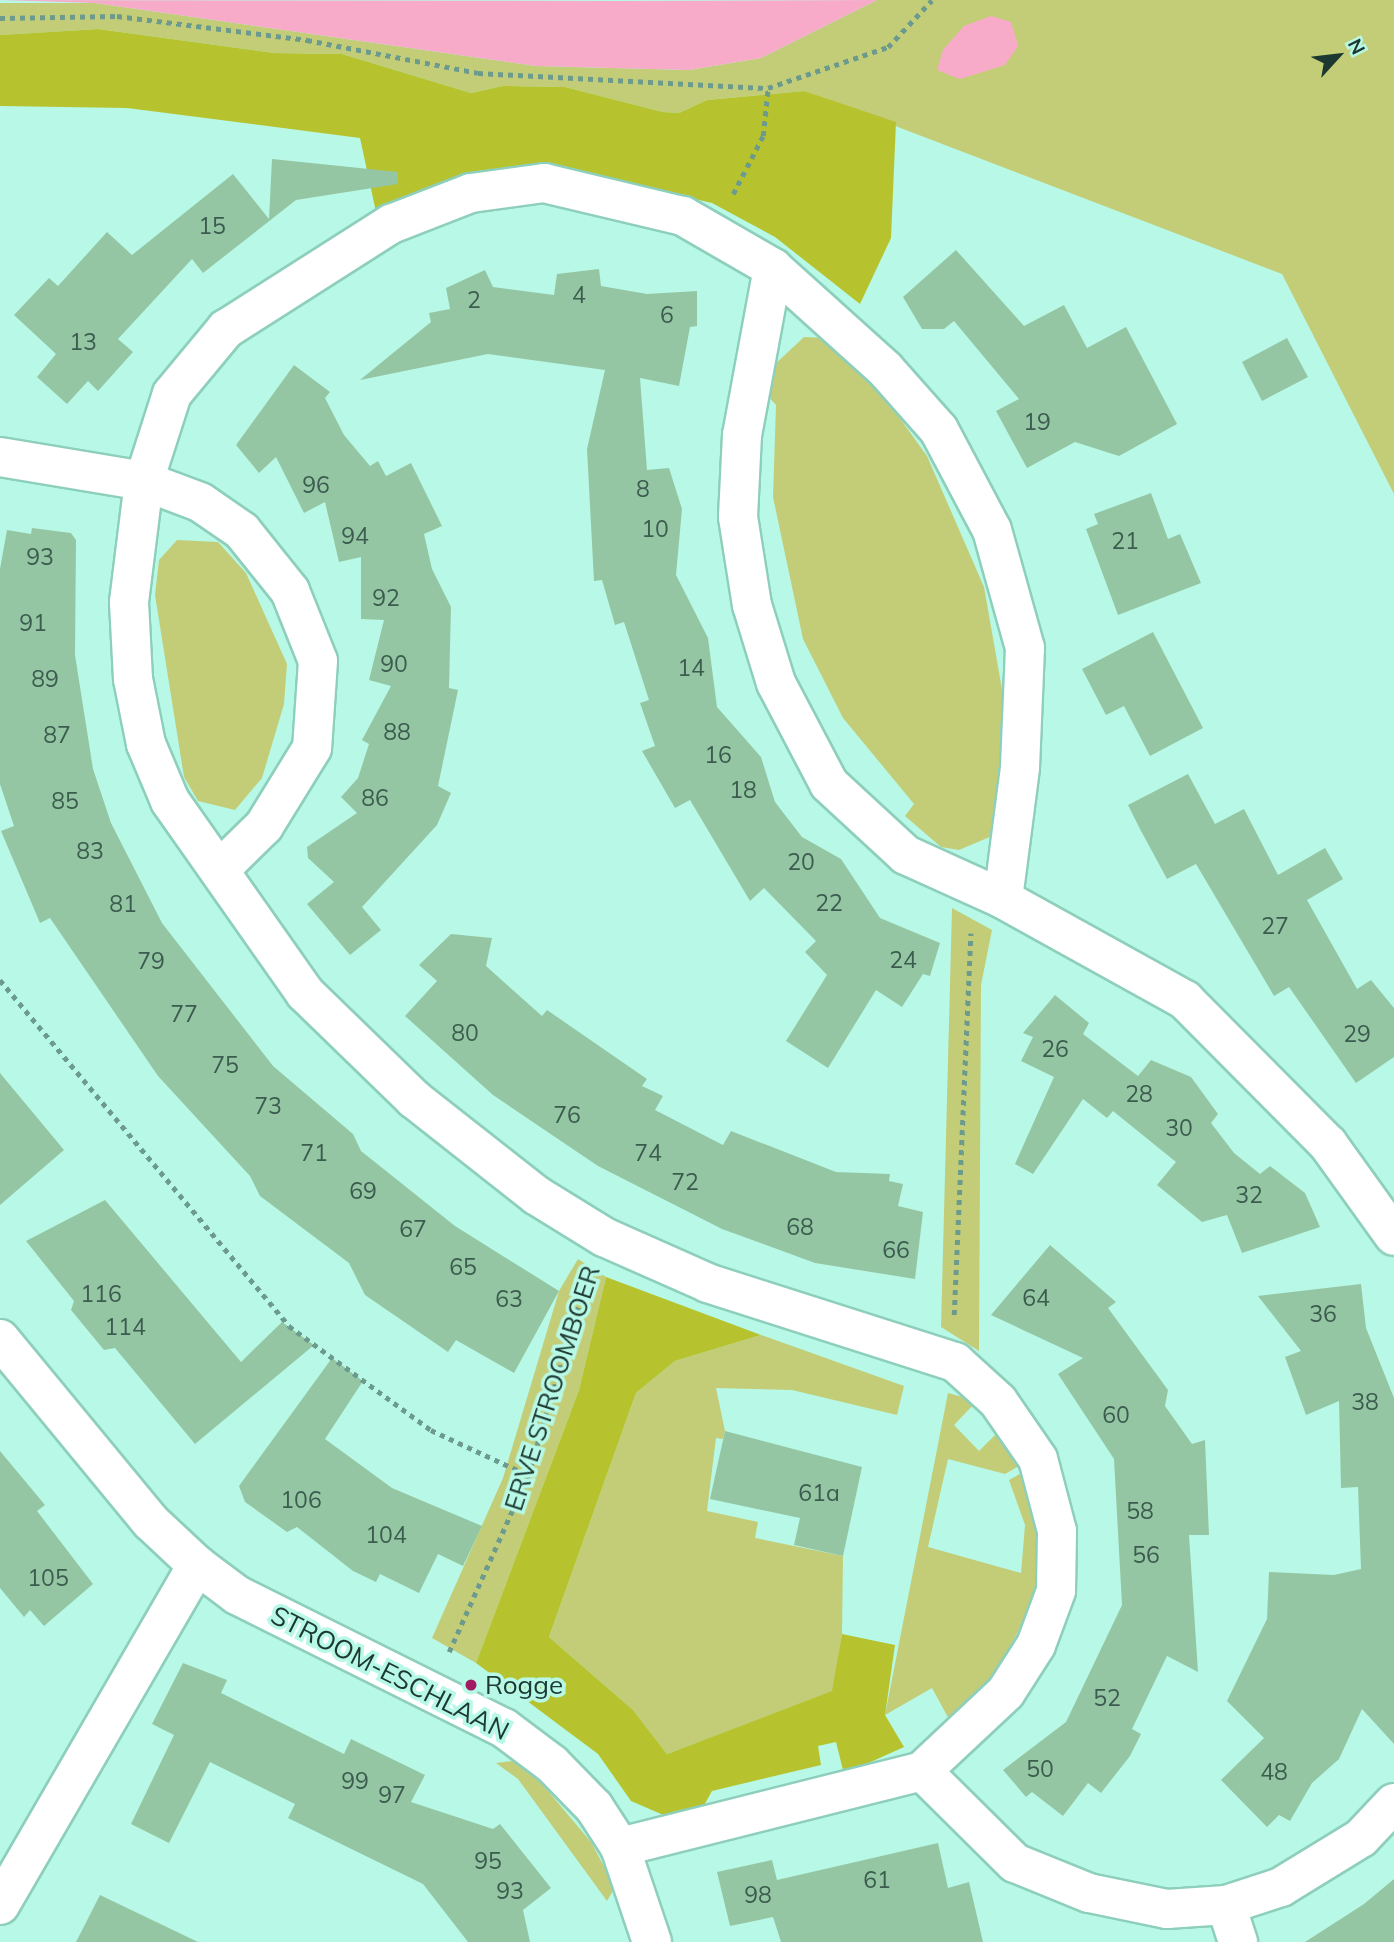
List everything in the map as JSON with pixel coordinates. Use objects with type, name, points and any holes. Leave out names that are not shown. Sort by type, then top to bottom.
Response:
[{"type":"street","name":"ERVE STROOMBOER","points":[[620,1847],[922,1771],[1006,1692],[1037,1645],[1056,1591],[1057,1531],[1038,1459],[998,1401],[955,1362],[708,1283],[604,1237],[536,1195],[414,1099],[305,993],[170,801],[146,744],[133,680],[129,602],[144,481],[172,394],[226,329],[391,224],[471,194],[544,183],[621,197],[713,230],[773,268],[885,369],[939,430],[992,530],[1025,648],[1020,768],[988,893]]},
{"type":"street","points":[[773,268],[742,435],[738,517],[752,605],[776,683],[829,783],[906,855],[988,893],[1185,1000],[1328,1144],[1394,1236]]},
{"type":"street","points":[[0,457],[144,481],[200,502],[242,531],[290,591],[318,661],[312,748],[264,827],[219,870]]},
{"type":"street","name":"STROOM-ESCHLAAN","points":[[0,1339],[151,1522],[197,1564],[237,1595],[504,1728],[552,1764],[594,1807],[620,1847],[652,1942]]},
{"type":"street","points":[[0,1905],[197,1564]]},
{"type":"street","points":[[922,1771],[1015,1863],[1089,1894],[1167,1909],[1226,1905],[1325,1865],[1394,1803]]},
{"type":"street","points":[[1226,1905],[1238,1942]]},
{"type":"path","points":[[0,18],[117,16],[307,40],[478,73],[768,88],[888,47],[932,0]]},
{"type":"path","points":[[713,230],[763,135],[768,88]]},
{"type":"path","points":[[955,1362],[988,893]]},
{"type":"path","points":[[0,980],[289,1326],[431,1430],[528,1475]]},
{"type":"path","name":"ERVE STROOMBOER","points":[[427,1690],[528,1475],[604,1237]]},
{"type":"green space","points":[[877,0],[1394,0],[1394,494],[1282,274],[804,91],[707,100],[679,113],[663,112],[565,87],[503,86],[471,93],[342,54],[274,53],[98,29],[0,35],[0,3],[95,3],[536,66],[689,70],[761,58]]},
{"type":"green space","points":[[98,29],[274,53],[342,54],[471,93],[503,86],[565,87],[663,112],[679,113],[707,100],[804,91],[896,122],[891,238],[860,304],[775,237],[712,203],[639,186],[582,176],[376,212],[360,138],[127,108],[0,106],[0,35]]},
{"type":"green space","points":[[804,337],[826,338],[868,374],[927,456],[984,587],[1009,729],[992,836],[959,850],[941,847],[905,816],[914,804],[843,718],[803,639],[773,497],[776,405],[764,392],[773,366]]},
{"type":"green space","points":[[177,540],[218,542],[246,573],[287,664],[284,704],[262,778],[235,810],[198,801],[184,777],[155,595],[159,560]]},
{"type":"green space","points":[[952,908],[992,930],[981,985],[979,1351],[941,1327]]},
{"type":"green space","points":[[578,1259],[606,1277],[579,1390],[476,1663],[432,1638],[503,1478],[559,1291]]},
{"type":"green space","points":[[606,1277],[761,1335],[675,1361],[636,1393],[549,1637],[633,1710],[667,1754],[832,1691],[842,1634],[895,1645],[885,1715],[904,1747],[844,1774],[836,1742],[818,1746],[821,1765],[712,1791],[702,1809],[668,1817],[631,1801],[598,1754],[476,1663],[579,1390]]},
{"type":"green space","points":[[761,1335],[904,1386],[897,1415],[792,1390],[716,1388],[725,1431],[723,1439],[716,1438],[707,1511],[758,1522],[755,1538],[843,1556],[842,1634],[833,1691],[667,1754],[633,1710],[549,1637],[636,1393],[675,1361]]},
{"type":"green space","points":[[948,1393],[977,1401],[954,1425],[979,1451],[1003,1427],[1024,1463],[1005,1474],[948,1459],[928,1547],[1021,1573],[1025,1525],[1009,1480],[1027,1470],[1039,1501],[1038,1594],[989,1686],[950,1721],[932,1688],[885,1715]]},
{"type":"green space","points":[[513,1761],[537,1778],[591,1842],[615,1887],[607,1901],[518,1779],[496,1763]]},
{"type":"shaded area","points":[[0,0],[877,0],[761,58],[689,70],[536,66],[95,3]]},
{"type":"shaded area","points":[[991,16],[1011,22],[1018,46],[1005,65],[960,79],[937,70],[943,50],[964,26]]},
{"type":"building","points":[[272,159],[398,172],[398,184],[296,200],[203,273],[192,259],[118,339],[133,352],[98,391],[88,381],[67,404],[37,377],[56,354],[14,315],[49,278],[58,286],[107,232],[132,255],[233,174],[269,219]]},
{"type":"building","points":[[956,250],[1024,326],[1064,305],[1087,348],[1126,327],[1177,424],[1119,456],[1075,442],[1027,468],[996,411],[1019,399],[954,321],[944,329],[922,329],[903,297]]},
{"type":"building","points":[[599,269],[601,286],[647,294],[697,291],[697,326],[690,327],[679,386],[640,378],[647,470],[669,468],[682,509],[676,575],[708,638],[717,707],[761,757],[775,802],[802,837],[841,859],[880,918],[940,943],[930,976],[923,974],[902,1007],[876,990],[828,1068],[786,1041],[827,975],[805,952],[816,941],[764,888],[750,901],[690,800],[675,808],[642,751],[655,746],[640,703],[649,700],[624,622],[615,625],[602,580],[594,581],[587,449],[605,370],[488,354],[360,380],[431,322],[429,313],[450,309],[446,288],[485,270],[493,287],[554,295],[557,274]]},
{"type":"building","points":[[1287,338],[1308,377],[1262,401],[1242,362]]},
{"type":"building","points":[[294,365],[330,392],[325,398],[344,435],[370,466],[378,461],[386,476],[411,463],[442,526],[424,534],[432,569],[451,607],[449,688],[458,690],[438,786],[451,793],[437,825],[362,907],[381,930],[350,955],[307,904],[334,882],[308,858],[307,847],[357,813],[341,797],[358,778],[369,744],[362,740],[391,686],[369,680],[384,620],[361,619],[361,557],[339,562],[325,502],[304,513],[276,457],[259,473],[236,445]]},
{"type":"building","points":[[1151,493],[1168,539],[1180,534],[1201,583],[1118,615],[1086,529],[1098,524],[1094,514]]},
{"type":"building","points":[[32,528],[71,533],[76,540],[75,655],[93,769],[111,823],[162,923],[273,1066],[353,1134],[361,1151],[455,1226],[559,1291],[514,1373],[456,1340],[448,1352],[365,1295],[349,1263],[260,1196],[250,1176],[158,1076],[50,918],[40,923],[1,831],[14,826],[0,784],[0,569],[7,530],[31,534]]},
{"type":"building","points":[[1153,632],[1203,728],[1150,756],[1124,706],[1106,715],[1082,669]]},
{"type":"building","points":[[1188,774],[1215,824],[1244,809],[1278,875],[1325,848],[1343,879],[1307,900],[1357,989],[1371,980],[1394,1008],[1394,1057],[1356,1083],[1289,987],[1274,996],[1196,864],[1167,879],[1128,805]]},
{"type":"building","points":[[451,934],[492,938],[486,966],[542,1016],[547,1010],[647,1079],[642,1086],[663,1096],[655,1110],[723,1145],[731,1131],[836,1172],[890,1174],[889,1181],[903,1184],[898,1206],[923,1212],[915,1279],[815,1263],[722,1229],[598,1166],[493,1095],[405,1016],[437,981],[419,965]]},
{"type":"building","points":[[1055,995],[1089,1023],[1083,1034],[1138,1076],[1151,1060],[1191,1077],[1218,1114],[1211,1123],[1234,1153],[1260,1174],[1270,1166],[1305,1193],[1320,1227],[1242,1253],[1227,1215],[1202,1222],[1157,1185],[1176,1162],[1113,1111],[1107,1118],[1083,1099],[1033,1174],[1015,1164],[1054,1077],[1021,1061],[1033,1037],[1023,1033]]},
{"type":"building","points":[[0,1073],[64,1150],[0,1205]]},
{"type":"building","points":[[105,1200],[241,1362],[282,1322],[314,1345],[195,1444],[115,1348],[104,1350],[71,1310],[74,1301],[26,1241]]},
{"type":"building","points":[[1050,1245],[1116,1302],[1108,1308],[1168,1390],[1165,1406],[1192,1444],[1205,1440],[1209,1535],[1189,1535],[1198,1672],[1167,1656],[1132,1729],[1141,1734],[1130,1756],[1101,1793],[1088,1783],[1063,1816],[1032,1792],[1026,1797],[1003,1770],[1066,1722],[1122,1605],[1114,1459],[1058,1374],[1083,1358],[991,1315]]},
{"type":"building","points":[[1361,1284],[1366,1328],[1394,1398],[1394,1744],[1362,1709],[1339,1759],[1312,1783],[1290,1821],[1279,1815],[1267,1827],[1221,1780],[1264,1738],[1227,1701],[1267,1619],[1269,1572],[1334,1575],[1361,1569],[1358,1487],[1341,1488],[1339,1401],[1306,1415],[1285,1357],[1301,1351],[1258,1296]]},
{"type":"building","points":[[332,1358],[363,1381],[325,1439],[392,1488],[482,1526],[463,1566],[438,1554],[419,1593],[380,1574],[376,1582],[353,1571],[297,1527],[287,1532],[245,1502],[239,1486]]},
{"type":"building","points":[[725,1431],[862,1467],[843,1556],[794,1545],[800,1518],[710,1499]]},
{"type":"building","points":[[0,1451],[45,1505],[37,1511],[93,1584],[44,1626],[30,1610],[24,1617],[0,1588]]},
{"type":"building","points":[[183,1663],[227,1680],[221,1693],[344,1754],[351,1739],[425,1775],[411,1802],[493,1829],[500,1824],[551,1888],[523,1910],[530,1942],[468,1942],[423,1884],[288,1818],[295,1804],[210,1762],[169,1843],[131,1824],[174,1735],[152,1724]]},
{"type":"building","points":[[938,1843],[948,1888],[969,1882],[983,1942],[781,1942],[773,1917],[730,1926],[717,1872],[772,1860],[777,1880]]},
{"type":"building","points":[[1394,1879],[1394,1942],[1305,1942],[1364,1904]]},
{"type":"building","points":[[100,1895],[198,1942],[76,1942]]},
{"type":"place","name":"Rogge","points":[[471,1685]]}]
